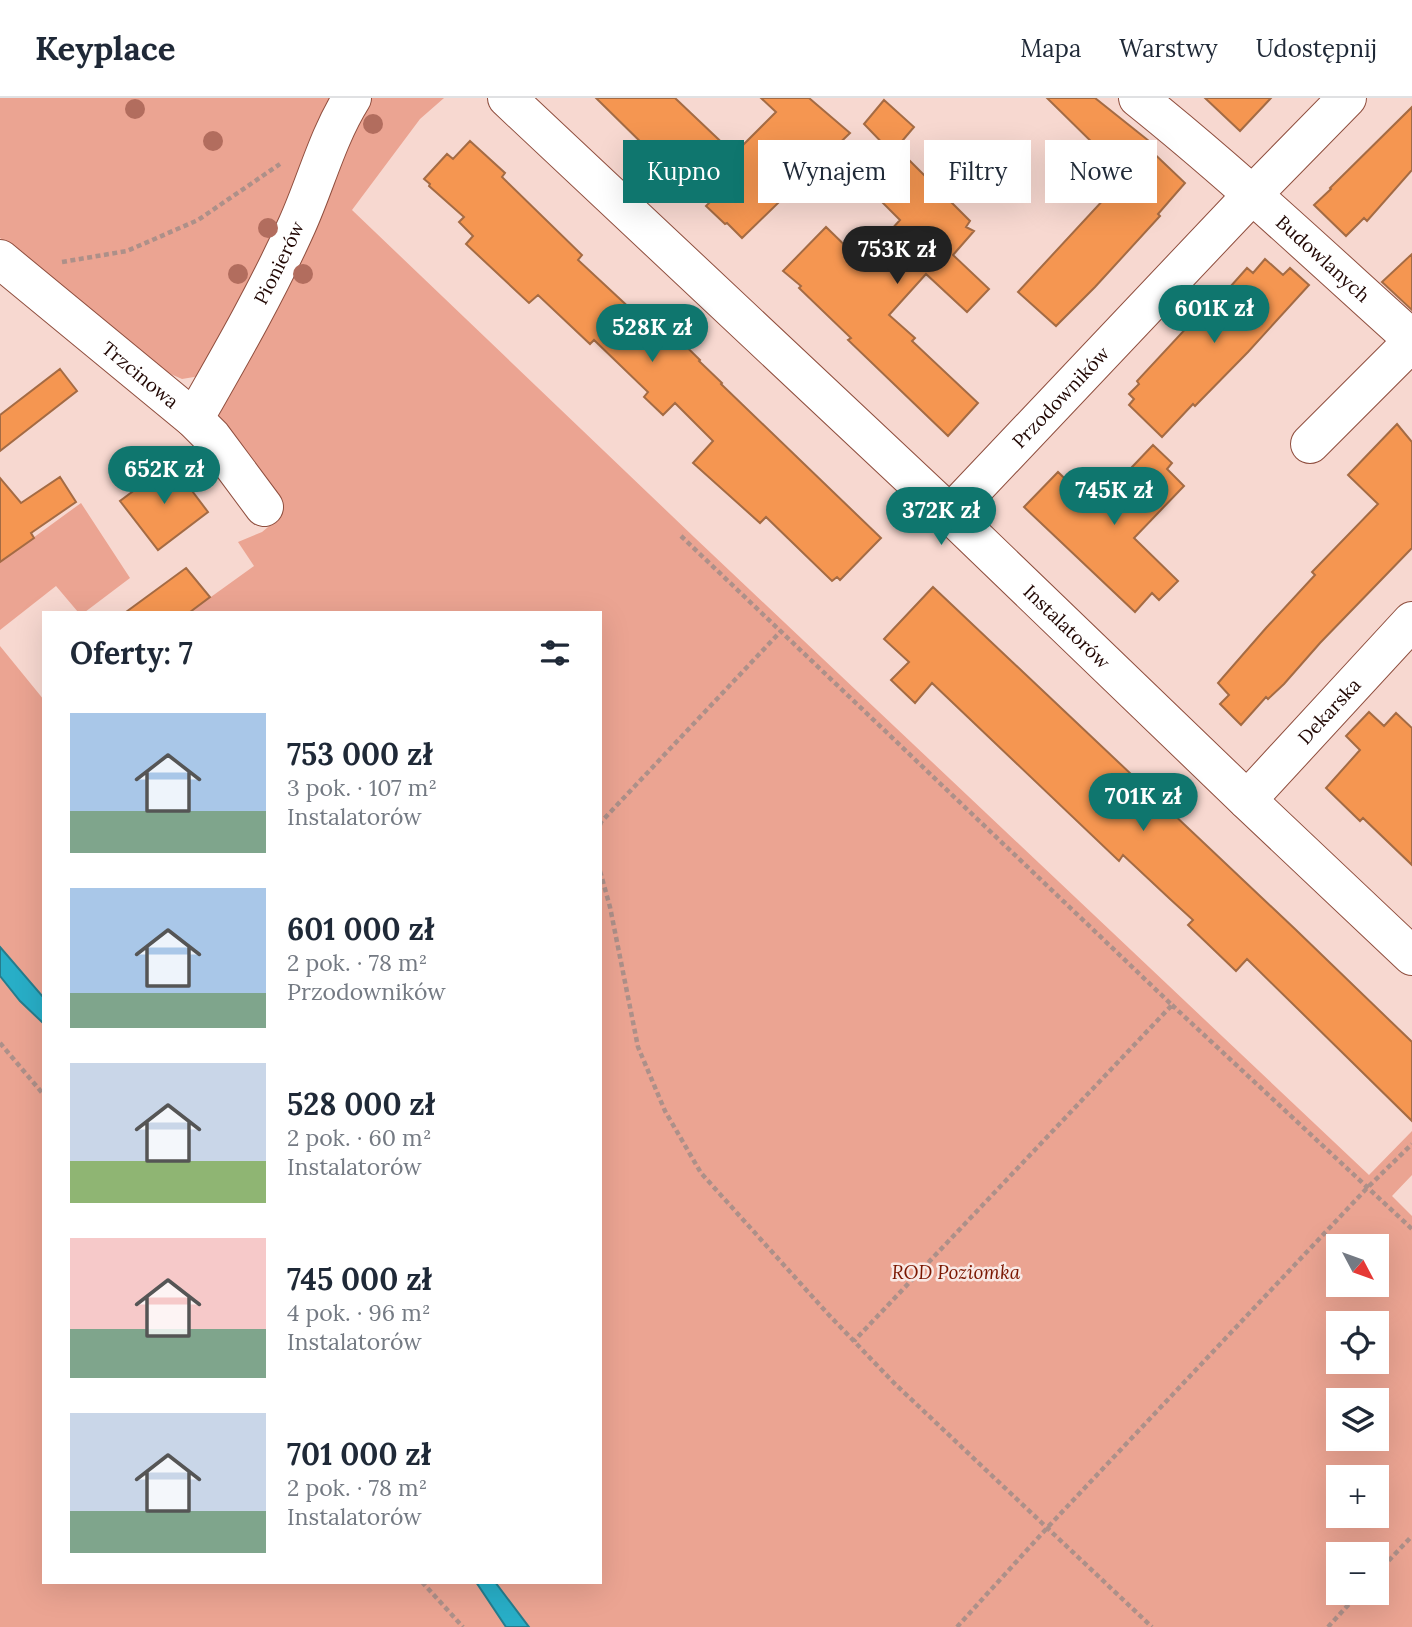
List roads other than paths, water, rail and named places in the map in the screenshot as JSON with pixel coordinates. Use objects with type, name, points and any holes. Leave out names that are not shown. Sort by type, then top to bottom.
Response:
[{"type":"street","name":"Pionierów","points":[[194,419],[257,306],[291,236],[324,154],[352,98]]},
{"type":"street","name":"Instalatorów","points":[[507,98],[950,514],[1412,956]]},
{"type":"street","name":"Budowlanych","points":[[1139,98],[1252,195],[1412,340],[1310,444]]},
{"type":"street","name":"Przodowników","points":[[950,514],[1347,98]]},
{"type":"street","name":"Trzcinowa","points":[[0,260],[194,419],[212,438],[264,507]]},
{"type":"street","name":"Dekarska","points":[[1247,800],[1412,621]]},
{"type":"water","points":[[0,947],[42,996],[42,1022],[20,1001],[0,976]]},
{"type":"water","points":[[477,1584],[497,1584],[529,1627],[506,1627]]},
{"type":"park label","name":"ROD Poziomka","points":[[956,1272]]}]
